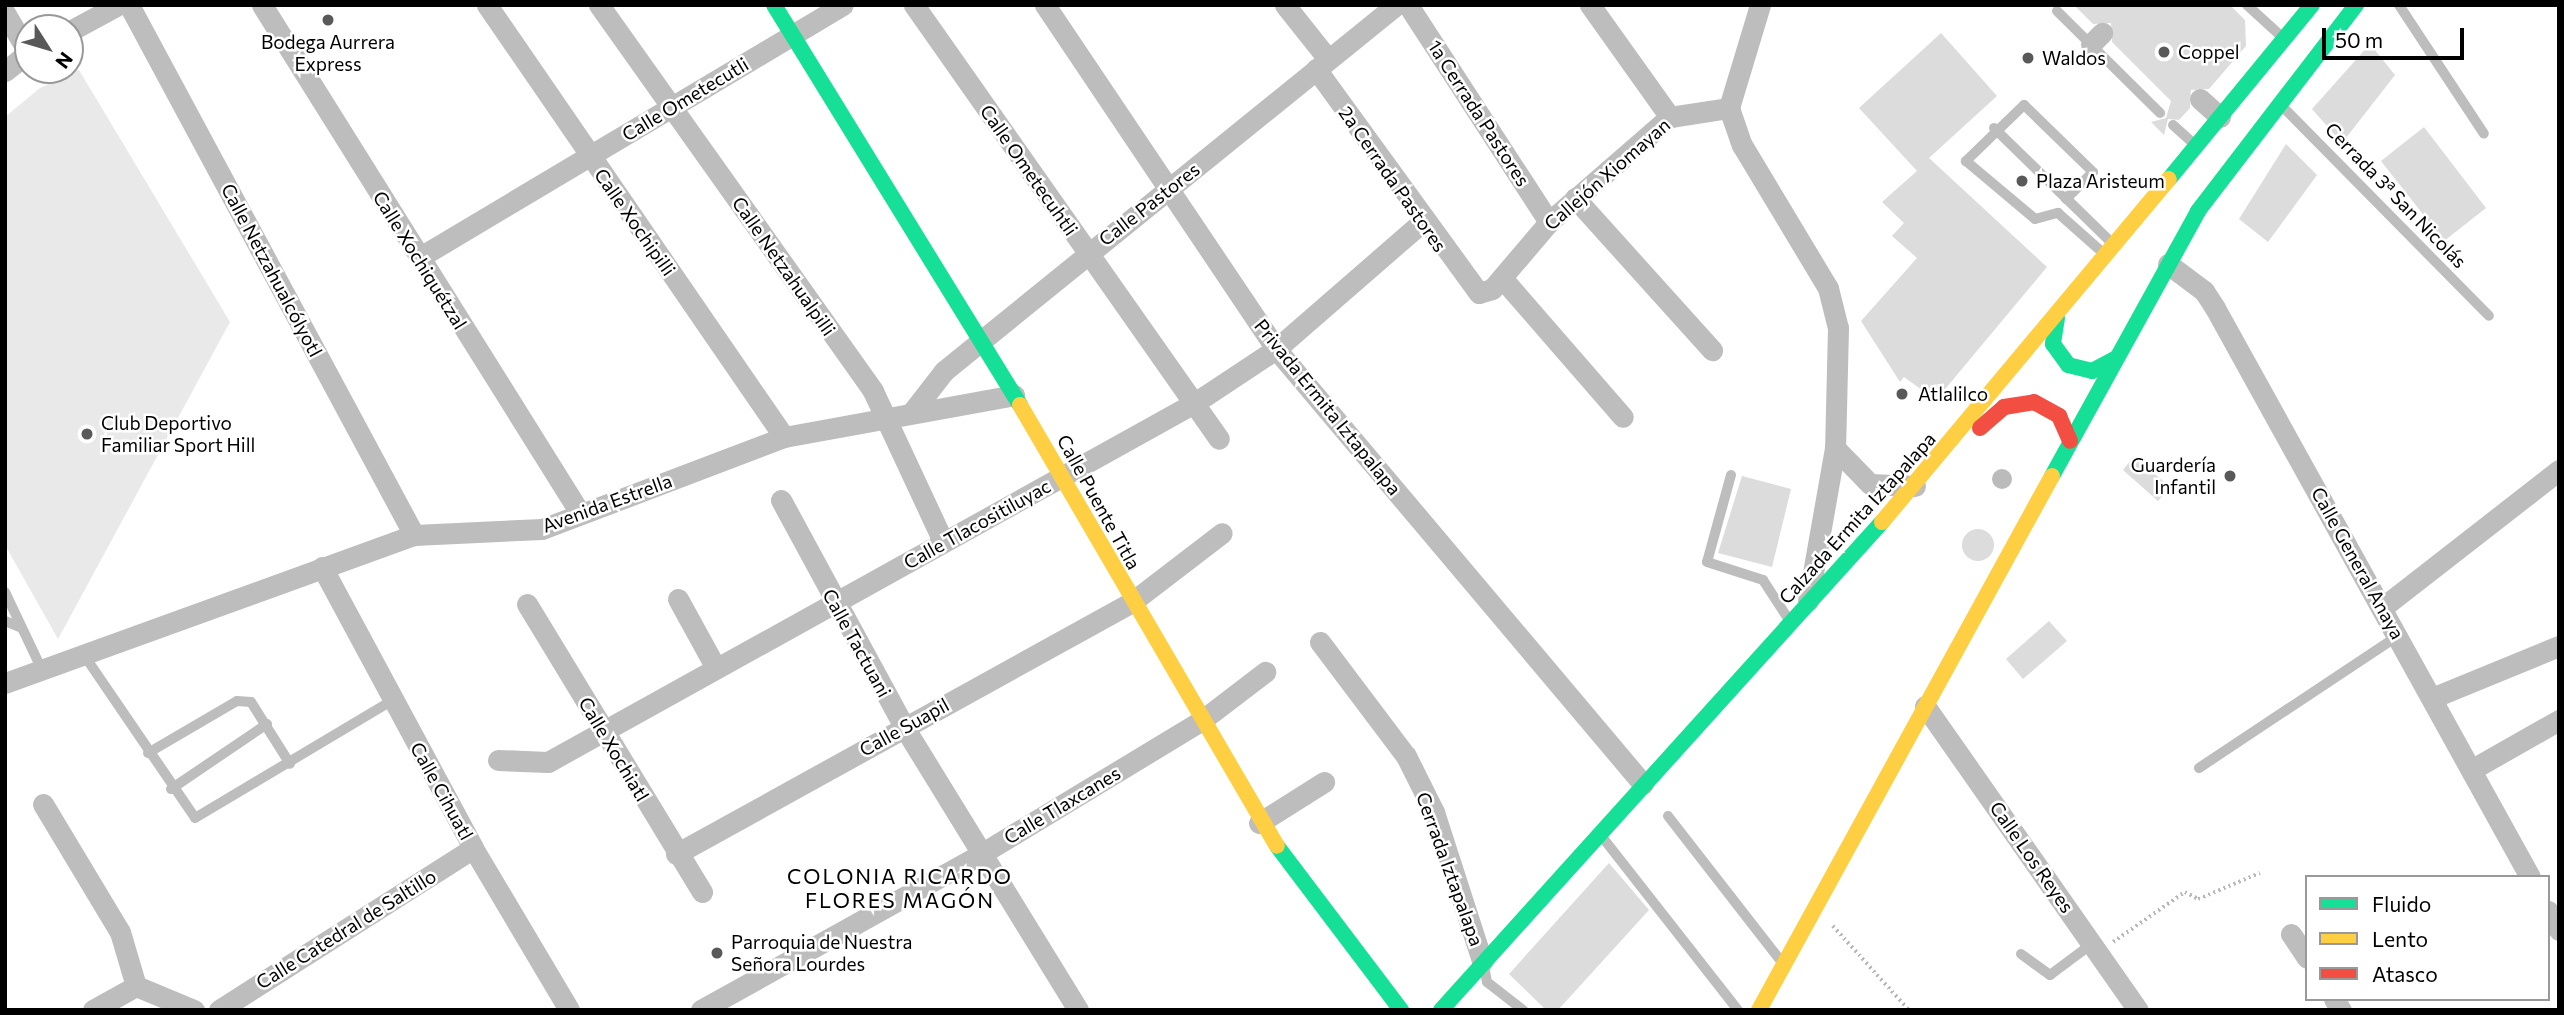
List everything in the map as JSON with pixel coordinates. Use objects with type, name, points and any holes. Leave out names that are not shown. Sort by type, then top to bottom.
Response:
[{"type":"main road","name":"Calle Puente Titla","points":[[774,5],[982,341],[1259,823],[1401,1010]]},
{"type":"main road","name":"Calzada Ermita Iztapalapa","points":[[1441,1010],[1482,961],[1950,447],[2312,5]]},
{"type":"main road","points":[[1760,1009],[2168,264],[2277,101],[2356,5]]},
{"type":"main road","points":[[2057,318],[2053,344],[2068,365],[2092,371],[2115,359]]},
{"type":"main road","points":[[1950,447],[2004,407],[2024,401],[2052,409],[2070,441]]},
{"type":"street","points":[[84,23],[118,5]]},
{"type":"street","name":"Calle Netzahualcólyotl","points":[[129,5],[414,535]]},
{"type":"street","name":"Calle Xochiquétzal","points":[[262,5],[580,513]]},
{"type":"street","name":"Calle Xochipilli","points":[[487,5],[784,437]]},
{"type":"street","name":"Calle Netzahualpilli","points":[[599,5],[672,106],[884,416],[943,541]]},
{"type":"street","name":"Calle Ometecutli","points":[[420,257],[843,5]]},
{"type":"street","name":"Calle Ometecuhtli","points":[[914,5],[1087,253],[1196,402],[1219,439]]},
{"type":"street","name":"Privada Ermita Iztapalapa","points":[[1045,5],[1276,349],[1643,784]]},
{"type":"street","name":"2a Cerrada Pastores","points":[[1285,5],[1422,222],[1471,289],[1486,291],[1503,278]]},
{"type":"street","name":"Calle Pastores","points":[[913,411],[944,371],[1395,5]]},
{"type":"street","name":"1a Cerrada Pastores","points":[[1408,5],[1549,222]]},
{"type":"street","points":[[1590,5],[1670,117]]},
{"type":"street","points":[[1760,5],[1728,108],[1742,145],[1828,288],[1838,328],[1835,448],[1808,602]]},
{"type":"street","points":[[5,13],[14,29]]},
{"type":"street","points":[[2200,99],[2220,117]]},
{"type":"street","name":"Callejón Xiomayan","points":[[1503,278],[1549,222],[1670,117],[1728,108]]},
{"type":"street","points":[[1576,198],[1712,351]]},
{"type":"street","name":"Calle Tlacositiluyac","points":[[498,760],[548,762],[1196,402],[1276,349],[1422,222]]},
{"type":"street","name":"Calle General Anaya","points":[[2168,264],[2204,291],[2384,607],[2528,875]]},
{"type":"street","points":[[1503,278],[1623,417]]},
{"type":"street","name":"Avenida Estrella","points":[[5,683],[414,535],[542,529],[784,437],[884,416],[1014,395]]},
{"type":"street","points":[[1835,448],[1870,484],[1915,486]]},
{"type":"street","points":[[2384,607],[2559,470]]},
{"type":"street","name":"Calle Tactuani","points":[[781,500],[834,604],[904,727],[1078,1010]]},
{"type":"street","name":"Calle Suapil","points":[[676,854],[1132,602],[1222,533]]},
{"type":"street","name":"Calle Cihuatl","points":[[322,567],[391,701],[473,848],[569,1010]]},
{"type":"street","points":[[678,599],[716,667]]},
{"type":"street","name":"Calle Xochiatl","points":[[527,604],[676,854],[702,892]]},
{"type":"street","name":"Cerrada Iztapalapa","points":[[1320,642],[1406,756],[1434,812],[1482,961]]},
{"type":"street","points":[[2432,698],[2559,646]]},
{"type":"street","name":"Calle Tlaxcanes","points":[[701,1010],[981,854],[1201,722],[1265,671]]},
{"type":"street","name":"Calle Los Reyes","points":[[1925,706],[2138,1010]]},
{"type":"street","points":[[2471,770],[2559,720]]},
{"type":"street","points":[[1259,823],[1324,782]]},
{"type":"street","points":[[43,804],[120,932],[136,986]]},
{"type":"street","name":"Calle Catedral de Saltillo","points":[[219,1010],[473,848]]},
{"type":"street","points":[[2550,914],[2559,930]]},
{"type":"street","points":[[2291,934],[2305,955]]},
{"type":"street","points":[[93,1010],[136,986]]},
{"type":"street","points":[[136,986],[194,1010]]},
{"type":"lane","points":[[2246,5],[2285,39]]},
{"type":"lane","points":[[2399,5],[2484,134]]},
{"type":"lane","points":[[2057,11],[2097,39],[2160,113]]},
{"type":"lane","name":"Cerrada 3ª San Nicolás","points":[[2277,101],[2342,160],[2489,316]]},
{"type":"lane","points":[[2066,199],[2094,172],[2024,105],[1994,128],[1966,161],[2035,219],[2058,213],[2111,251]]},
{"type":"lane","points":[[2174,125],[2196,146]]},
{"type":"lane","points":[[1994,128],[2066,199],[2111,251]]},
{"type":"lane","points":[[1731,475],[1707,562],[1763,580],[1790,622]]},
{"type":"lane","points":[[5,592],[42,670]]},
{"type":"lane","points":[[5,621],[22,628]]},
{"type":"lane","points":[[2199,768],[2398,636]]},
{"type":"lane","points":[[84,655],[171,789],[195,818],[206,817],[391,701]]},
{"type":"lane","points":[[148,753],[237,701],[251,702],[290,764]]},
{"type":"lane","points":[[171,789],[267,724]]},
{"type":"lane","points":[[1668,816],[1784,965]]},
{"type":"lane","points":[[1600,833],[1738,1010]]},
{"type":"lane","points":[[2021,954],[2050,975],[2096,947]]},
{"type":"lane","points":[[1482,961],[1487,982],[1523,1010]]},
{"type":"path","points":[[2096,947],[2185,892],[2198,899],[2260,873]]},
{"type":"path","points":[[1816,907],[1909,1010]]},
{"type":"shaded area","name":"Club Deportivo Familiar Sport Hill","points":[[84,78],[230,322],[58,639],[5,545],[5,117],[49,84],[84,84]]},
{"type":"shaded area","points":[[2002,469],[2009,472],[2012,479],[2009,486],[2002,489],[1995,486],[1992,479],[1995,472]]},
{"type":"building","name":"Coppel","points":[[2074,5],[2230,5],[2245,20],[2246,46],[2209,89],[2191,90],[2190,108],[2179,120],[2168,119],[2164,135],[2151,122],[2166,118],[2171,101],[2112,42],[2111,23],[2093,24]]},
{"type":"building","points":[[1941,33],[1997,96],[1929,158],[2047,267],[1936,400],[1904,377],[1900,382],[1861,321],[1917,258],[1892,236],[1904,223],[1882,202],[1917,171],[1859,108]]},
{"type":"building","points":[[2370,44],[2395,75],[2342,143],[2312,109]]},
{"type":"building","points":[[2424,127],[2486,208],[2444,241],[2381,161]]},
{"type":"building","points":[[2286,144],[2317,175],[2268,242],[2239,219]]},
{"type":"building","points":[[2134,456],[2170,487],[2158,501],[2123,470]]},
{"type":"building","points":[[1742,476],[1791,489],[1772,567],[1718,553]]},
{"type":"building","points":[[1978,529],[1989,534],[1994,545],[1989,556],[1978,561],[1967,556],[1962,545],[1967,534]]},
{"type":"building","points":[[2049,621],[2067,641],[2023,679],[2006,659]]},
{"type":"building","points":[[1609,863],[1649,910],[1558,1010],[1546,1010],[1509,974]]},
{"type":"traffic: fast","points":[[774,5],[1020,405]]},
{"type":"traffic: fast","points":[[2169,179],[2312,5]]},
{"type":"traffic: fast","points":[[2052,476],[2198,211],[2356,5]]},
{"type":"traffic: fast","points":[[2057,318],[2053,344],[2068,365],[2092,371],[2115,359]]},
{"type":"traffic: fast","points":[[1441,1010],[1882,522]]},
{"type":"traffic: fast","points":[[1277,846],[1401,1010]]},
{"type":"traffic: slow","points":[[1882,522],[2169,179]]},
{"type":"traffic: slow","points":[[1020,405],[1277,846]]},
{"type":"traffic: slow","points":[[1759,1010],[2052,476]]},
{"type":"traffic: jam","points":[[1980,428],[2004,407],[2034,402],[2059,416],[2070,441]]},
{"type":"place","name":"Bodega Aurrera Express","points":[[328,20]]},
{"type":"place","name":"Coppel","points":[[2164,52]]},
{"type":"place","name":"Waldos","points":[[2028,58]]},
{"type":"place","name":"Plaza Aristeum","points":[[2022,181]]},
{"type":"place","name":"Atlalilco","points":[[1902,394]]},
{"type":"place","name":"Club Deportivo Familiar Sport Hill","points":[[87,434]]},
{"type":"place","name":"Guardería Infantil","points":[[2230,476]]},
{"type":"place","name":"Parroquia de Nuestra Señora Lourdes","points":[[717,953]]},
{"type":"district","name":"COLONIA RICARDO FLORES MAGÓN","points":[[900,888]]}]
